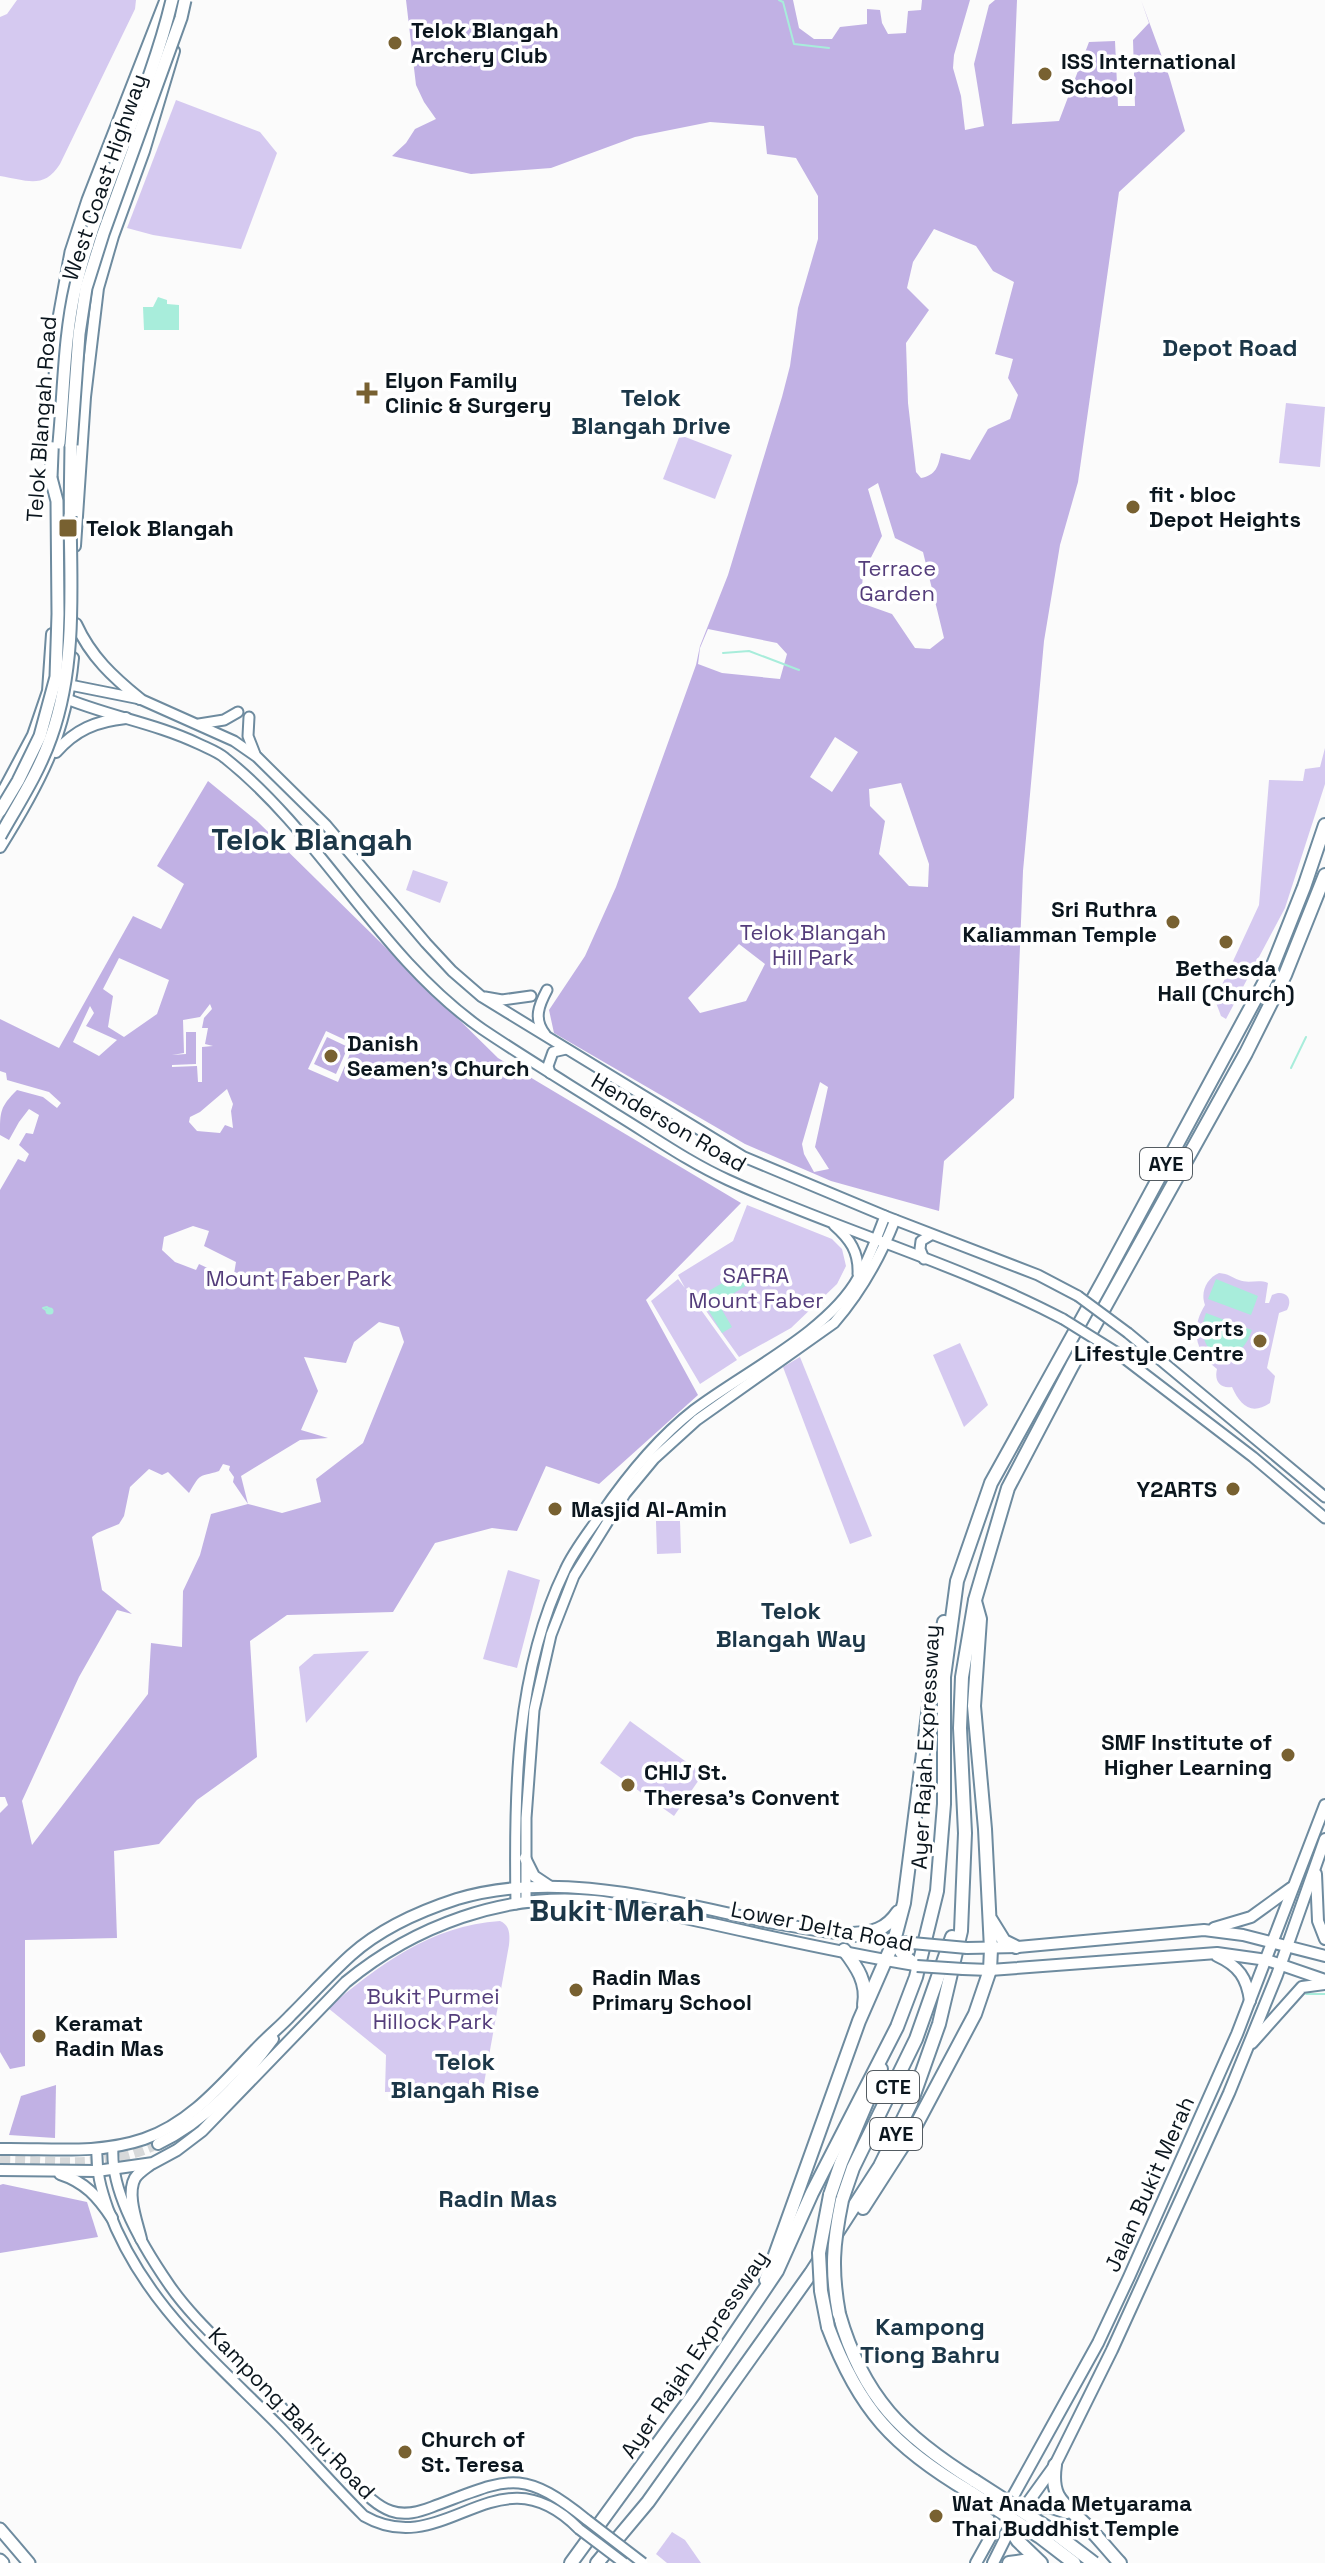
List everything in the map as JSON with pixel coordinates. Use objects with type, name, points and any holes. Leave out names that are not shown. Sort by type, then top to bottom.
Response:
[{"type":"highway","points":[[57,501],[51,478],[55,363],[62,294],[71,252],[168,0]]},
{"type":"highway","name":"West Coast Highway","points":[[0,811],[40,736],[53,694],[58,643],[57,501],[75,287],[168,0]]},
{"type":"highway","name":"West Coast Highway","points":[[0,836],[51,739],[66,680],[71,445],[79,334],[86,288],[186,0]]},
{"type":"highway","name":"Ayer Rajah Expressway","points":[[571,2563],[661,2441],[777,2271],[832,2153],[897,2027],[916,1977],[937,1891],[944,1804],[944,1677],[957,1581],[991,1483],[1271,970],[1325,825]]},
{"type":"highway","name":"Ayer Rajah Expressway","points":[[597,2563],[648,2502],[811,2273],[880,2166],[911,2103],[939,2024],[958,1943],[963,1908],[965,1833],[960,1698],[975,1600],[1008,1488],[1072,1366],[1246,1053],[1285,975],[1325,875]]},
{"type":"highway","points":[[760,2296],[863,2012],[894,1941],[904,1903],[933,1677],[946,1609],[957,1581]]},
{"type":"highway","points":[[975,1600],[980,1619],[974,1706],[985,1829],[990,1970]]},
{"type":"highway","points":[[858,1935],[887,1926],[904,1903]]},
{"type":"highway","name":"Ayer Rajah Expressway","points":[[836,2198],[916,2039],[963,1908]]},
{"type":"highway","points":[[990,1918],[1004,1941],[1018,1947]]},
{"type":"highway","points":[[894,1941],[912,1964]]},
{"type":"highway","points":[[844,1950],[861,1975],[866,1996],[863,2012]]},
{"type":"highway","name":"AYE","points":[[811,2273],[871,2196],[915,2127],[975,2014],[990,1970]]},
{"type":"highway","name":"CTE","points":[[897,2027],[841,2163],[832,2278],[839,2314],[858,2370],[876,2398],[906,2431],[1074,2563]]},
{"type":"highway","name":"CTE","points":[[836,2198],[819,2253],[821,2291],[828,2327],[850,2380],[869,2409],[897,2442],[942,2476],[973,2486],[1048,2528],[1094,2563]]},
{"type":"highway","points":[[1055,2465],[1058,2498],[1120,2563]]},
{"type":"highway","points":[[1041,2563],[1018,2541],[1004,2511],[1049,2506],[1074,2515]]},
{"type":"highway","points":[[0,2529],[28,2563]]},
{"type":"highway","points":[[0,2537],[28,2563]]},
{"type":"highway","points":[[1009,2563],[1033,2563]]},
{"type":"main road","name":"Telok Blangah Road","points":[[0,797],[33,735],[49,686],[53,474],[61,362],[73,285],[168,0]]},
{"type":"main road","name":"Telok Blangah Road","points":[[0,847],[49,760],[68,700],[76,624],[74,566],[85,397],[98,288],[151,129],[186,0]]},
{"type":"main road","points":[[103,193],[118,200],[126,199]]},
{"type":"main road","points":[[53,570],[65,574],[74,566]]},
{"type":"main road","points":[[76,624],[98,662],[140,699]]},
{"type":"main road","name":"Henderson Road","points":[[49,686],[71,686],[140,699],[234,741],[257,757],[326,825],[426,943],[482,997],[744,1157],[931,1235],[1038,1275],[1078,1296],[1128,1333],[1325,1497]]},
{"type":"main road","name":"Henderson Road","points":[[49,686],[68,700],[174,732],[224,756],[280,810],[380,932],[429,983],[480,1027],[550,1073],[724,1179],[1034,1304],[1063,1319],[1116,1352],[1253,1457],[1325,1518]]},
{"type":"main road","points":[[199,724],[224,720],[238,712]]},
{"type":"main road","points":[[249,717],[248,736],[257,757]]},
{"type":"main road","points":[[49,760],[68,738],[83,728],[126,718]]},
{"type":"main road","points":[[547,990],[538,1006],[538,1016],[540,1028],[548,1038]]},
{"type":"main road","points":[[482,997],[502,1000],[531,996]]},
{"type":"main road","points":[[550,1073],[548,1066],[553,1052],[566,1049]]},
{"type":"main road","points":[[521,1903],[517,1790],[524,1705],[543,1624],[570,1560],[618,1488],[691,1413],[823,1321],[858,1280],[876,1239],[890,1218]]},
{"type":"main road","points":[[521,1888],[534,1710],[551,1635],[574,1576],[625,1494],[654,1459],[697,1420],[834,1323],[851,1304],[886,1243],[890,1218]]},
{"type":"main road","points":[[828,1221],[846,1236],[853,1247],[858,1259],[858,1280]]},
{"type":"main road","points":[[924,1259],[921,1241],[931,1235]]},
{"type":"main road","name":"Jalan Bukit Merah","points":[[976,2563],[1098,2343],[1205,2110],[1267,1960],[1325,1805]]},
{"type":"main road","name":"Jalan Bukit Merah","points":[[993,2563],[1010,2529],[1055,2465],[1112,2350],[1229,2093],[1281,1963],[1325,1839]]},
{"type":"main road","points":[[525,1858],[534,1876],[550,1887]]},
{"type":"main road","points":[[1316,1868],[1318,1921],[1325,1939]]},
{"type":"main road","points":[[1204,1930],[1251,1917],[1295,1885]]},
{"type":"main road","name":"Lower Delta Road","points":[[113,2148],[147,2138],[196,2109],[350,1955],[386,1930],[459,1899],[521,1888],[598,1890],[777,1923],[894,1941],[967,1948],[1018,1947],[1204,1930],[1243,1935],[1325,1956]]},
{"type":"main road","name":"Lower Delta Road","points":[[114,2169],[153,2163],[202,2131],[346,1982],[397,1946],[448,1923],[521,1903],[563,1899],[631,1906],[912,1964],[990,1970],[1205,1953],[1281,1963],[1325,1982]]},
{"type":"main road","points":[[386,1930],[395,1935],[397,1946]]},
{"type":"main road","points":[[858,1935],[867,1945],[861,1955]]},
{"type":"main road","points":[[1205,1953],[1219,1957],[1239,1970],[1247,1983],[1250,2003]]},
{"type":"main road","points":[[1248,2047],[1302,1987],[1325,1982]]},
{"type":"main road","points":[[158,2144],[200,2120],[265,2049],[288,2018]]},
{"type":"main road","points":[[0,2149],[113,2148]]},
{"type":"main road","name":"Kampong Bahru Road","points":[[113,2148],[114,2169],[121,2195],[141,2239],[181,2299],[372,2499],[399,2513],[424,2510],[497,2483],[530,2484],[549,2492],[643,2563]]},
{"type":"main road","name":"Kampong Bahru Road","points":[[97,2149],[97,2171],[112,2218],[134,2264],[154,2296],[364,2516],[393,2531],[406,2533],[427,2530],[488,2506],[521,2499],[546,2505],[624,2563]]},
{"type":"main road","points":[[141,2239],[134,2211],[133,2183],[138,2174],[153,2163]]},
{"type":"main road","points":[[0,2170],[114,2169]]},
{"type":"main road","points":[[48,2171],[87,2187],[112,2218]]},
{"type":"main road","points":[[320,2472],[325,2466],[326,2454]]},
{"type":"green space","points":[[17,0],[136,0],[135,9],[60,164],[48,177],[34,181],[0,176],[0,17],[7,14]]},
{"type":"green space","name":"Telok Blangah Hill Park","points":[[406,0],[793,0],[799,28],[814,39],[832,39],[840,27],[867,24],[867,9],[880,10],[888,34],[906,33],[908,11],[921,10],[922,0],[970,0],[953,68],[961,96],[965,130],[984,126],[974,64],[989,5],[995,0],[1017,0],[1012,124],[1059,121],[1089,42],[1115,41],[1118,106],[1135,106],[1133,40],[1149,23],[1141,0],[1169,76],[1185,131],[1119,192],[1078,482],[1060,545],[1044,641],[1023,871],[1014,1098],[944,1161],[939,1211],[831,1181],[745,1144],[554,1033],[549,1010],[585,956],[616,887],[696,665],[700,646],[728,575],[790,366],[798,308],[818,239],[818,196],[796,158],[767,154],[764,126],[710,122],[635,137],[551,168],[471,174],[392,156],[415,129],[436,119],[416,85]],"holes":[[[934,229],[976,246],[993,271],[1014,282],[995,354],[1013,359],[1008,378],[1018,395],[1010,419],[988,429],[970,460],[941,453],[936,470],[921,478],[916,472],[908,403],[906,343],[929,310],[907,288],[913,262]],[[878,483],[895,538],[923,552],[944,638],[930,649],[915,648],[892,614],[861,603],[863,573],[882,536],[868,489]],[[708,629],[777,643],[787,654],[780,679],[722,673],[698,664],[700,648]],[[835,737],[858,752],[832,792],[810,777]],[[901,783],[929,864],[928,887],[909,886],[879,854],[885,821],[870,806],[869,789]],[[739,944],[765,964],[746,1001],[700,1013],[688,998]],[[820,1082],[828,1087],[815,1147],[829,1169],[814,1172],[802,1144]]]},
{"type":"green space","points":[[176,100],[260,132],[277,153],[241,249],[127,228]]},
{"type":"green space","points":[[1286,403],[1325,407],[1320,467],[1279,463]]},
{"type":"green space","points":[[680,435],[732,455],[715,499],[663,479]]},
{"type":"green space","points":[[1325,748],[1325,784],[1285,908],[1226,1019],[1221,1016],[1215,1000],[1259,905],[1269,780],[1303,781],[1305,769],[1320,767]]},
{"type":"green space","name":"Mount Faber Park","points":[[208,781],[257,821],[498,1058],[741,1203],[646,1300],[698,1395],[599,1484],[546,1466],[517,1531],[492,1528],[435,1543],[393,1612],[287,1615],[250,1641],[257,1757],[197,1800],[159,1844],[114,1851],[117,1938],[25,1940],[25,2066],[10,2069],[0,2052],[0,1813],[8,1805],[5,1797],[0,1797],[0,1190],[18,1159],[25,1162],[29,1154],[19,1145],[26,1133],[33,1134],[39,1115],[29,1109],[9,1140],[0,1135],[0,1120],[4,1105],[17,1090],[43,1097],[57,1108],[61,1103],[49,1092],[7,1080],[6,1073],[0,1071],[0,1019],[59,1048],[133,916],[161,929],[184,884],[157,866]],"holes":[[[119,958],[169,980],[157,1014],[124,1037],[108,1027],[113,996],[103,989]],[[210,1004],[212,1009],[204,1018],[202,1028],[208,1028],[205,1044],[213,1046],[202,1047],[202,1082],[198,1082],[197,1066],[172,1067],[196,1064],[196,1032],[186,1032],[186,1054],[172,1055],[184,1053],[183,1020],[200,1017]],[[90,1006],[94,1013],[86,1026],[117,1040],[99,1056],[73,1042]],[[326,1031],[354,1044],[338,1082],[308,1069]],[[227,1089],[233,1104],[233,1128],[225,1125],[220,1133],[197,1131],[189,1122],[190,1117],[200,1112]],[[193,1226],[209,1231],[204,1246],[236,1262],[233,1280],[199,1264],[196,1270],[175,1262],[162,1250],[164,1237]],[[379,1322],[399,1327],[404,1342],[363,1443],[316,1479],[321,1502],[282,1513],[248,1504],[241,1476],[300,1440],[328,1438],[301,1430],[318,1391],[304,1357],[346,1363],[354,1342]],[[223,1464],[230,1466],[233,1482],[248,1504],[211,1514],[200,1555],[183,1591],[182,1647],[151,1643],[148,1694],[32,1845],[22,1801],[79,1677],[117,1610],[132,1614],[102,1590],[92,1537],[119,1524],[124,1516],[130,1487],[149,1469],[162,1475],[168,1472],[189,1493],[201,1476],[219,1471]]]},
{"type":"green space","points":[[413,870],[448,882],[440,903],[406,890]]},
{"type":"green space","name":"Danish Seamen's Church","points":[[327,1037],[348,1047],[336,1074],[314,1064]]},
{"type":"green space","name":"SAFRA Mount Faber","points":[[747,1205],[832,1239],[842,1249],[846,1266],[837,1284],[791,1328],[739,1357],[689,1287],[686,1289],[737,1360],[700,1384],[651,1301],[678,1279],[685,1288],[678,1275],[733,1241]]},
{"type":"green space","name":"Sports Lifestyle Centre","points":[[1219,1273],[1242,1281],[1268,1283],[1265,1303],[1269,1303],[1276,1293],[1287,1295],[1289,1301],[1287,1310],[1279,1313],[1267,1368],[1275,1376],[1270,1403],[1257,1409],[1247,1407],[1232,1387],[1219,1383],[1217,1369],[1204,1355],[1197,1340],[1197,1323],[1205,1305],[1204,1290],[1211,1278]]},
{"type":"green space","points":[[960,1343],[988,1405],[964,1427],[933,1355]]},
{"type":"green space","points":[[800,1357],[872,1536],[850,1544],[783,1367]]},
{"type":"green space","points":[[656,1521],[680,1521],[681,1553],[657,1554]]},
{"type":"green space","points":[[508,1570],[540,1580],[517,1668],[483,1659]]},
{"type":"green space","points":[[369,1651],[306,1723],[299,1667],[314,1654]]},
{"type":"green space","points":[[630,1721],[703,1774],[674,1816],[600,1763]]},
{"type":"green space","name":"Bukit Purmei Hillock Park","points":[[500,1921],[508,1928],[509,1945],[483,2089],[385,2092],[386,2055],[328,2008],[386,1963],[428,1939],[475,1924]]},
{"type":"green space","points":[[56,2085],[55,2138],[9,2135],[21,2096]]},
{"type":"green space","points":[[0,2185],[87,2202],[98,2237],[0,2253]]},
{"type":"green space","points":[[672,2532],[685,2540],[701,2563],[667,2563],[656,2554]]},
{"type":"shaded area","points":[[158,297],[167,300],[167,304],[179,305],[179,330],[144,330],[143,307],[153,307]]},
{"type":"shaded area","points":[[750,1267],[757,1279],[718,1303],[732,1327],[722,1333],[700,1296]]},
{"type":"shaded area","points":[[1216,1279],[1258,1296],[1251,1315],[1208,1299]]},
{"type":"shaded area","points":[[1206,1313],[1252,1330],[1236,1353],[1227,1356],[1210,1349],[1204,1340]]},
{"type":"waterway","points":[[779,0],[783,2],[794,44],[829,48]]},
{"type":"waterway","points":[[723,653],[749,651],[799,670]]},
{"type":"waterway","points":[[1291,1068],[1306,1037]]},
{"type":"waterway","points":[[47,1307],[50,1309],[49,1312],[43,1308],[47,1307]]},
{"type":"waterway","points":[[1306,1994],[1325,1994]]},
{"type":"tunnel","points":[[0,2160],[98,2161],[158,2144]]},
{"type":"place","name":"Telok Blangah Archery Club","points":[[395,43]]},
{"type":"place","name":"ISS International School","points":[[1045,74]]},
{"type":"place","name":"Elyon Family Clinic & Surgery","points":[[367,393]]},
{"type":"place","name":"fit · bloc Depot Heights","points":[[1133,507]]},
{"type":"place","name":"Telok Blangah","points":[[68,528]]},
{"type":"place","name":"Sri Ruthra Kaliamman Temple","points":[[1173,922]]},
{"type":"place","name":"Bethesda Hall (Church)","points":[[1226,942]]},
{"type":"place","name":"Danish Seamen's Church","points":[[331,1056]]},
{"type":"place","name":"Sports Lifestyle Centre","points":[[1260,1341]]},
{"type":"place","name":"Y2ARTS","points":[[1233,1489]]},
{"type":"place","name":"Masjid Al-Amin","points":[[555,1509]]},
{"type":"place","name":"SMF Institute of Higher Learning","points":[[1288,1755]]},
{"type":"place","name":"CHIJ St. Theresa's Convent","points":[[628,1785]]},
{"type":"place","name":"Radin Mas Primary School","points":[[576,1990]]},
{"type":"place","name":"Keramat Radin Mas","points":[[39,2036]]},
{"type":"place","name":"Church of St. Teresa","points":[[405,2452]]},
{"type":"place","name":"Wat Anada Metyarama Thai Buddhist Temple","points":[[936,2516]]},
{"type":"district","name":"Depot Road","points":[[1230,347]]},
{"type":"district","name":"Telok Blangah Drive","points":[[651,411]]},
{"type":"district","name":"Telok Blangah","points":[[312,839]]},
{"type":"district","name":"Telok Blangah Way","points":[[791,1624]]},
{"type":"district","name":"Bukit Merah","points":[[617,1910]]},
{"type":"district","name":"Telok Blangah Rise","points":[[465,2075]]},
{"type":"district","name":"Radin Mas","points":[[498,2198]]},
{"type":"district","name":"Kampong Tiong Bahru","points":[[930,2340]]},
{"type":"park label","name":"Terrace Garden","points":[[897,580]]}]
